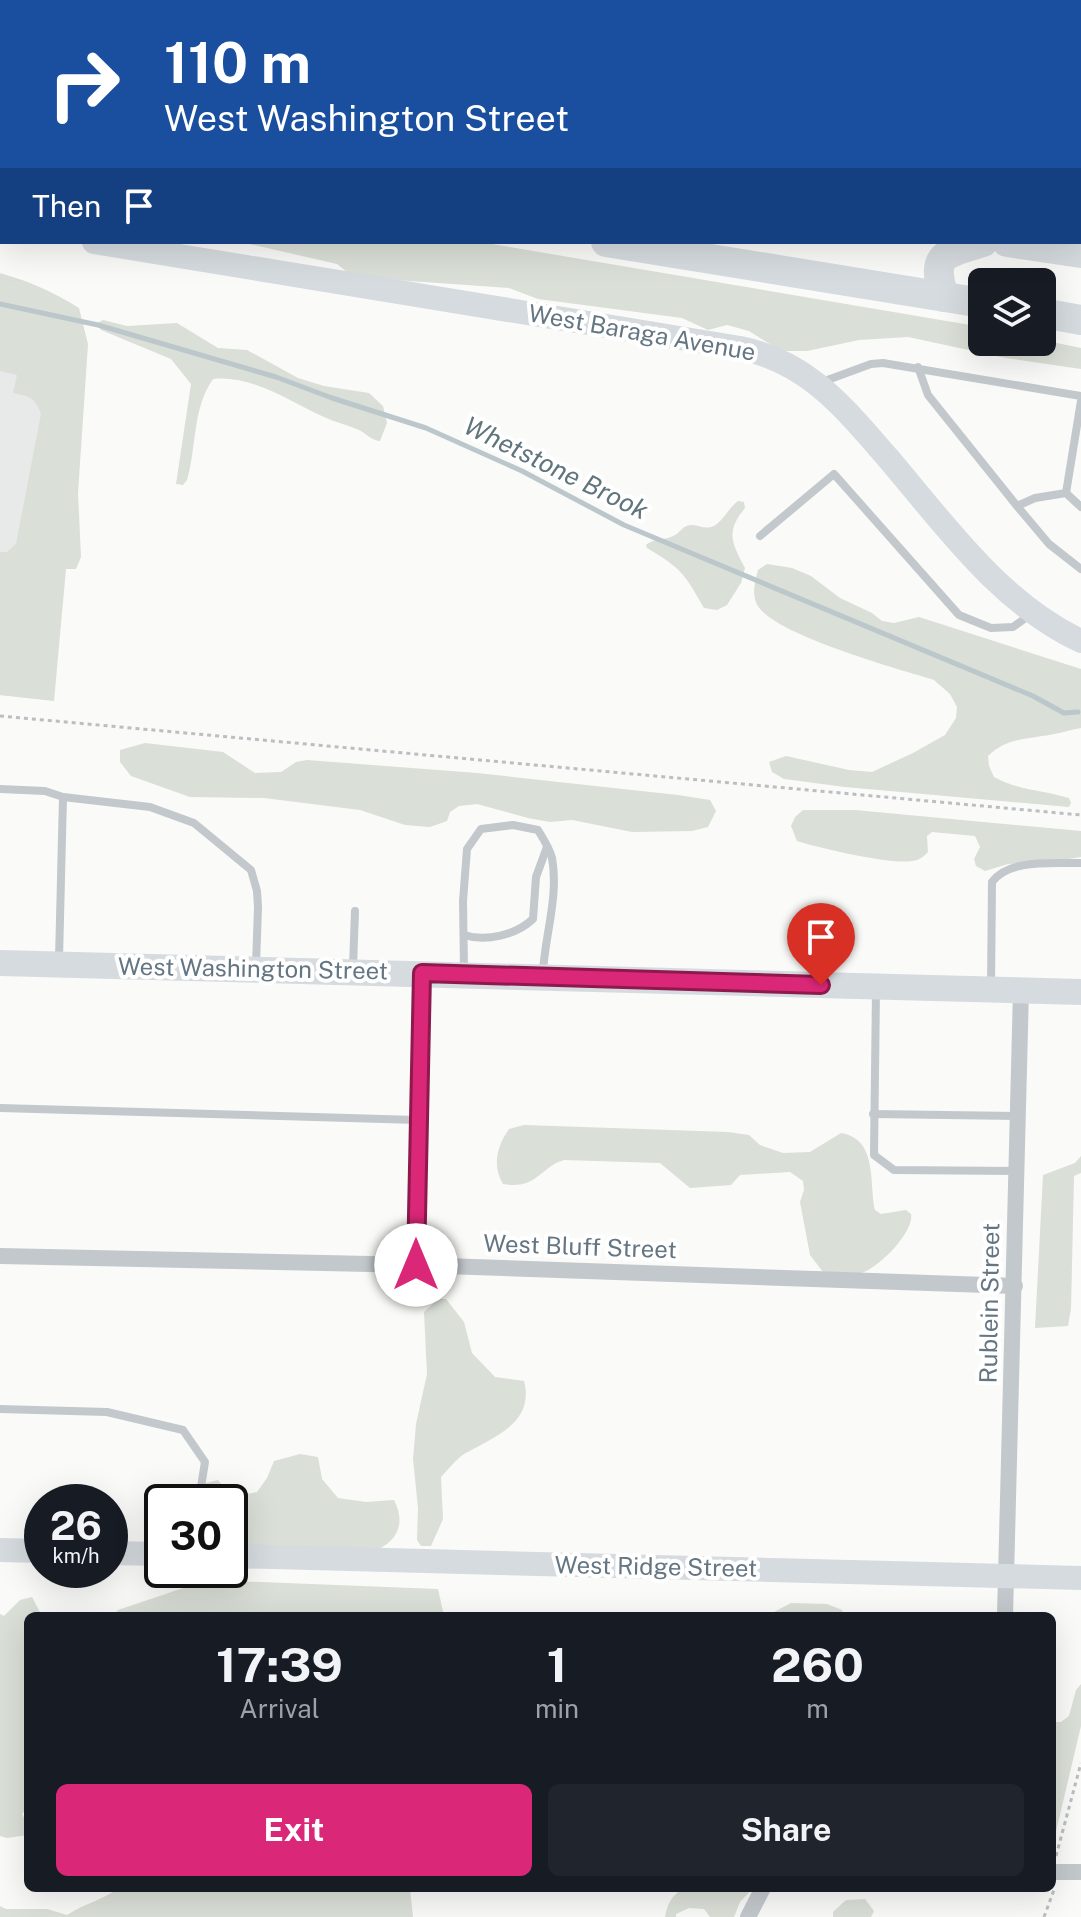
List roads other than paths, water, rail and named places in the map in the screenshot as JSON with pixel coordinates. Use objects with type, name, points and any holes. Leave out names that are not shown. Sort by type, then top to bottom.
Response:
[{"type":"highway","points":[[618,244],[968,301]]},
{"type":"highway","points":[[944,297],[938,266],[951,252],[977,244]]},
{"type":"highway","points":[[1020,244],[1081,253]]},
{"type":"highway","points":[[1056,316],[1081,320]]},
{"type":"main road","name":"West Washington Street","points":[[0,963],[1081,992]]},
{"type":"street","name":"West Baraga Avenue","points":[[106,244],[740,348],[777,358],[817,383],[857,423],[998,585],[1032,614],[1081,641]]},
{"type":"street","points":[[416,1265],[422,973]]},
{"type":"street","name":"Rublein Street","points":[[1005,1612],[1021,990]]},
{"type":"street","name":"West Bluff Street","points":[[0,1256],[416,1265],[1015,1286]]},
{"type":"street","points":[[0,1550],[24,1551]]},
{"type":"street","name":"West Ridge Street","points":[[248,1556],[1081,1578]]},
{"type":"street","points":[[1056,1873],[1081,1872]]},
{"type":"street","points":[[748,1917],[761,1892]]},
{"type":"lane","points":[[817,383],[871,364],[883,363],[1081,398],[1066,493]]},
{"type":"lane","points":[[918,367],[928,395],[1017,506],[1049,544],[1081,569]]},
{"type":"lane","points":[[760,536],[834,474],[959,615],[991,628],[1013,627],[1032,614]]},
{"type":"lane","points":[[1017,506],[1035,498],[1066,493]]},
{"type":"lane","points":[[1066,493],[1081,507]]},
{"type":"lane","points":[[0,789],[45,791],[63,797],[150,807],[194,823],[251,870],[258,907],[256,969]]},
{"type":"lane","points":[[59,964],[63,797]]},
{"type":"lane","points":[[464,974],[467,849],[481,829],[513,825],[538,830],[552,857],[552,914],[544,947],[543,977]]},
{"type":"lane","points":[[464,935],[477,939],[499,935],[523,929],[533,919],[536,877],[547,847]]},
{"type":"lane","points":[[991,989],[992,882],[999,873],[1017,866],[1081,863]]},
{"type":"lane","points":[[353,972],[355,911]]},
{"type":"lane","points":[[876,986],[874,1155],[894,1170],[1017,1171]]},
{"type":"lane","points":[[0,1108],[417,1120]]},
{"type":"lane","points":[[873,1114],[1019,1116]]},
{"type":"lane","points":[[0,1409],[107,1412],[183,1430],[205,1462],[201,1484]]},
{"type":"waterway","name":"Whetstone Brook","points":[[0,304],[98,325],[276,377],[426,428],[522,471],[624,525],[1033,696],[1064,713],[1078,712]]}]
